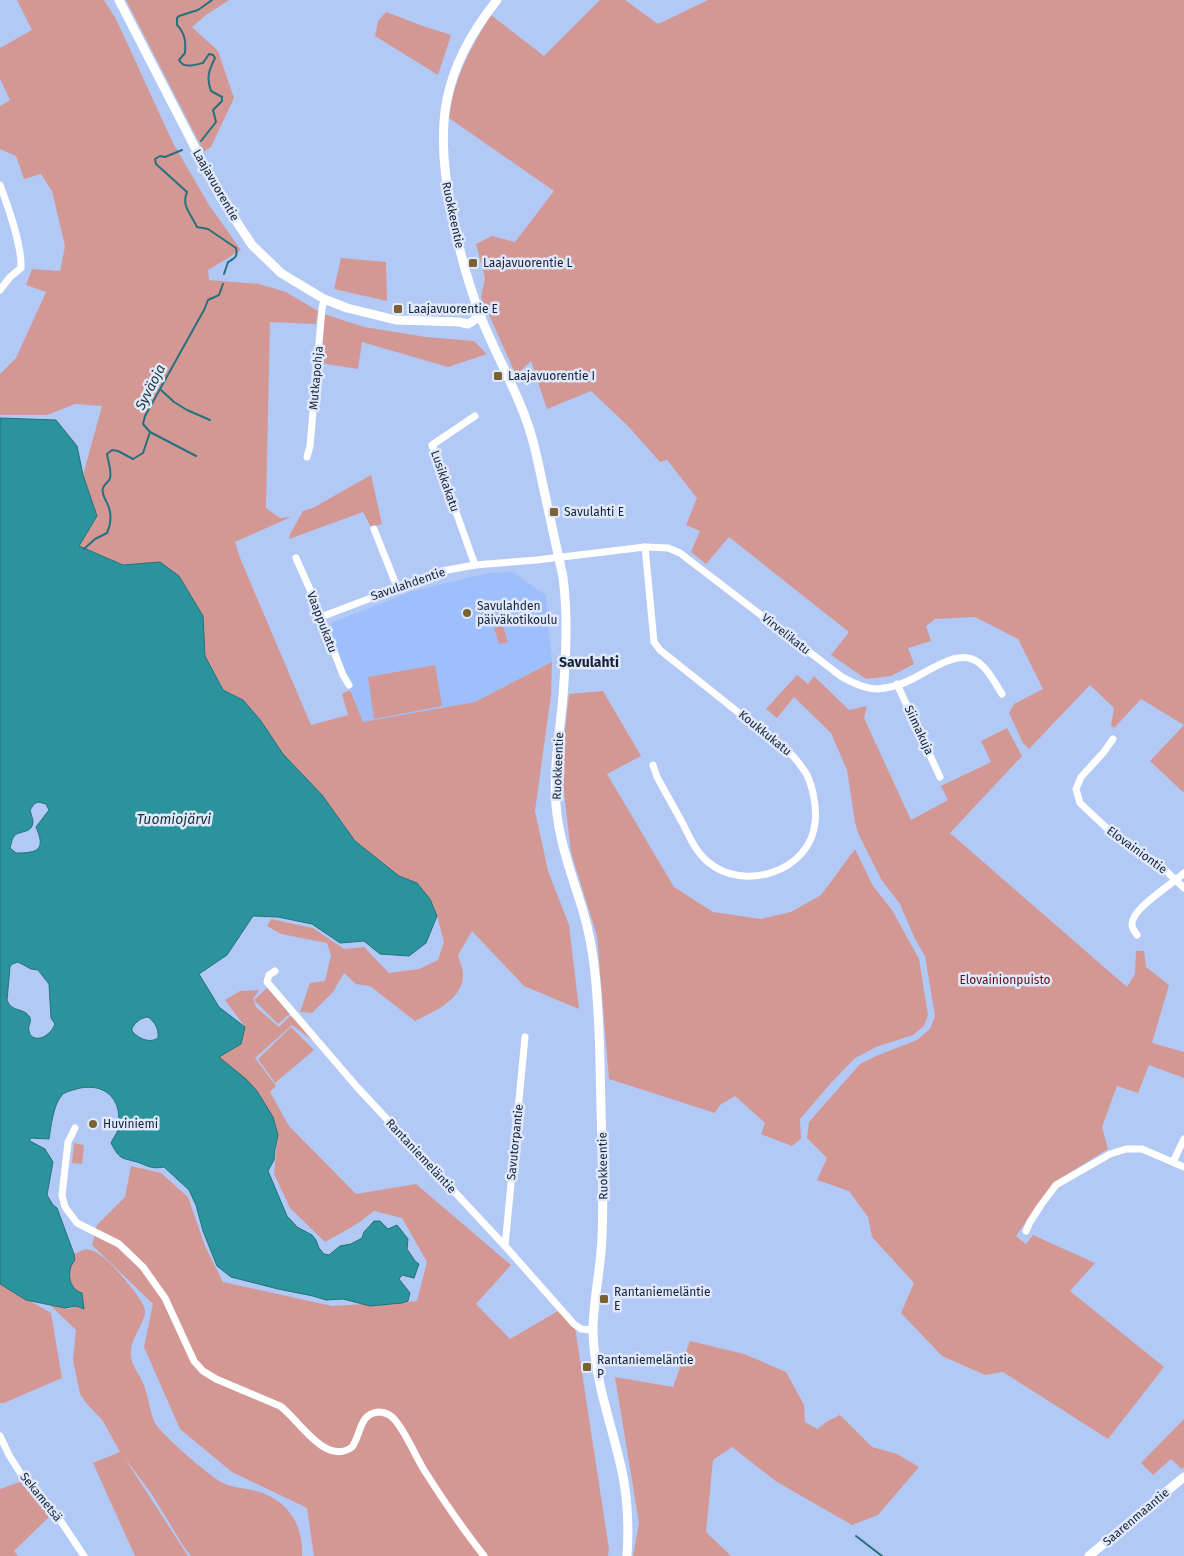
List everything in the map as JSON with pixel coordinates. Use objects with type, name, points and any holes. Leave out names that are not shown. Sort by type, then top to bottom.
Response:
[{"type":"street","name":"Laajavuorentie","points":[[120,0],[220,198],[252,245],[281,273],[324,299],[347,308],[396,320],[468,324],[481,316]]},
{"type":"street","name":"Ruokkeentie","points":[[497,0],[480,23],[458,64],[448,93],[443,127],[444,174],[454,225],[481,316],[517,394],[528,424],[559,557],[566,596],[563,698],[556,760],[556,804],[560,832],[584,913],[596,975],[604,1209],[593,1330],[599,1385],[622,1469],[627,1497],[629,1526],[627,1556]]},
{"type":"street","points":[[0,185],[22,262],[21,268],[10,277],[0,290]]},
{"type":"street","name":"Mutkapohja","points":[[307,457],[310,446],[324,299]]},
{"type":"street","name":"Lusikkakatu","points":[[474,565],[432,445],[475,416]]},
{"type":"street","points":[[374,529],[397,587]]},
{"type":"street","name":"Virvelikatu","points":[[559,557],[645,547],[668,548],[680,553],[842,677],[862,687],[878,689],[906,682],[947,661],[961,657],[973,659],[985,668],[1002,694]]},
{"type":"street","name":"Koukkukatu","points":[[645,547],[654,642],[660,650],[794,756],[806,774],[813,795],[815,822],[809,841],[803,851],[788,865],[760,876],[740,876],[717,868],[696,850],[657,777],[653,765]]},
{"type":"street","name":"Savulahdentie","points":[[321,617],[442,571],[474,565],[559,557]]},
{"type":"street","name":"Vaappukatu","points":[[296,558],[343,675],[349,684]]},
{"type":"street","name":"Siimakuja","points":[[897,684],[940,776]]},
{"type":"street","name":"Elovainiontie","points":[[1114,739],[1104,753],[1081,777],[1076,789],[1080,803],[1114,835],[1164,868],[1184,888]]},
{"type":"street","points":[[1137,935],[1132,925],[1133,918],[1139,909],[1184,873]]},
{"type":"street","name":"Rantaniemeläntie","points":[[275,971],[267,978],[267,982],[357,1087],[574,1324],[582,1329],[593,1330]]},
{"type":"street","name":"Savutorpantie","points":[[504,1246],[525,1037]]},
{"type":"street","points":[[74,1128],[68,1142],[62,1189],[62,1200],[65,1207],[77,1223],[119,1244],[151,1277],[173,1314],[198,1366],[216,1379],[283,1408],[300,1428],[316,1442],[334,1451],[352,1447],[361,1425],[372,1414],[383,1412],[392,1417],[400,1427],[424,1471],[484,1556]]},
{"type":"street","points":[[1173,1162],[1184,1139]]},
{"type":"street","points":[[1026,1231],[1041,1205],[1056,1185],[1110,1154],[1126,1149],[1142,1149],[1184,1167]]},
{"type":"street","name":"Sekametsä","points":[[0,1436],[9,1455],[26,1482],[56,1514],[84,1556]]},
{"type":"street","name":"Saarenmaantie","points":[[1088,1556],[1184,1477]]},
{"type":"shaded area","points":[[512,572],[546,595],[552,662],[475,702],[363,722],[347,682],[330,630],[333,622],[413,591],[488,573]]},
{"type":"green space","points":[[17,0],[104,0],[116,19],[173,143],[209,205],[241,250],[208,270],[209,280],[259,284],[286,292],[318,311],[316,324],[270,322],[266,508],[280,518],[291,517],[235,542],[240,558],[311,725],[348,715],[342,694],[350,690],[363,722],[475,702],[552,662],[551,695],[535,811],[548,871],[569,925],[579,1009],[524,986],[472,931],[458,955],[463,974],[462,983],[458,991],[446,1004],[415,1021],[370,986],[356,984],[344,973],[333,992],[312,1013],[300,1012],[310,983],[325,981],[331,955],[327,943],[281,934],[267,926],[271,919],[313,928],[344,949],[364,947],[389,973],[419,969],[438,960],[444,942],[437,916],[430,899],[417,883],[399,876],[355,841],[322,795],[283,754],[261,721],[243,700],[223,690],[205,656],[203,616],[160,562],[123,565],[78,546],[97,517],[83,475],[102,406],[75,404],[47,415],[0,415],[0,374],[16,358],[46,292],[26,285],[32,269],[60,271],[65,246],[52,191],[41,174],[24,179],[16,156],[0,149],[0,106],[10,100],[0,79],[0,48],[32,30]]},
{"type":"green space","points":[[126,0],[229,0],[192,27],[218,51],[234,98],[211,147],[204,152]]},
{"type":"green space","points":[[600,0],[625,0],[658,24],[708,0],[1184,0],[1184,725],[1141,699],[1114,728],[1111,725],[1114,708],[1090,685],[1029,749],[1023,743],[1009,713],[1014,704],[1043,689],[1018,639],[975,617],[935,619],[926,626],[931,641],[908,648],[914,664],[891,676],[866,679],[831,655],[849,632],[729,537],[706,564],[691,552],[700,531],[686,525],[697,498],[667,460],[660,462],[628,426],[591,391],[547,409],[531,361],[516,375],[481,297],[485,278],[476,244],[492,236],[515,242],[554,191],[449,118],[455,89],[464,64],[491,15],[544,56]]},
{"type":"green space","points":[[386,12],[451,35],[438,75],[375,36],[378,21]]},
{"type":"green space","points":[[341,258],[386,262],[387,301],[334,289]]},
{"type":"green space","points":[[324,314],[364,327],[426,337],[474,341],[487,354],[448,367],[362,342],[358,369],[320,363]]},
{"type":"green space","points":[[371,475],[382,524],[371,527],[363,512],[289,539],[303,511],[313,508]]},
{"type":"green space","points":[[503,626],[508,642],[499,644],[494,628]]},
{"type":"green space","points":[[435,665],[442,706],[374,719],[368,677]]},
{"type":"green space","name":"Elovainionpuisto","points":[[797,675],[808,684],[814,676],[849,710],[867,706],[864,718],[911,820],[948,800],[941,786],[991,762],[981,741],[1007,728],[1022,756],[950,833],[1127,987],[1135,974],[1136,951],[1144,951],[1146,967],[1169,985],[1152,1043],[1184,1052],[1184,1078],[1149,1065],[1138,1093],[1117,1086],[1102,1127],[1108,1149],[1053,1183],[1016,1236],[1026,1244],[1033,1235],[1095,1263],[1070,1291],[1164,1367],[1108,1439],[1003,1372],[985,1375],[942,1356],[901,1313],[914,1283],[872,1237],[868,1217],[849,1191],[817,1180],[827,1158],[807,1138],[809,1122],[860,1064],[917,1040],[930,1029],[935,1016],[925,956],[915,939],[900,904],[881,879],[858,833],[847,770],[831,733],[794,697],[777,718],[766,709]]},
{"type":"green space","points":[[603,691],[641,756],[607,774],[674,887],[713,912],[761,919],[791,912],[821,895],[855,849],[873,886],[892,910],[919,959],[928,1015],[924,1026],[913,1035],[876,1047],[855,1058],[800,1119],[801,1139],[792,1146],[761,1134],[765,1123],[735,1096],[720,1105],[715,1113],[609,1079],[597,936],[571,852],[561,768],[569,694]]},
{"type":"green space","points":[[1184,725],[1184,791],[1183,792],[1150,761]]},
{"type":"green space","points":[[267,988],[291,1013],[278,1024],[254,1000]]},
{"type":"green space","points":[[259,990],[253,999],[256,1007],[279,1027],[290,1016],[296,1019],[316,1043],[292,1025],[255,1058],[276,1086],[270,1092],[289,1126],[356,1194],[416,1184],[511,1265],[476,1304],[510,1339],[558,1311],[575,1327],[609,1549],[608,1556],[314,1556],[307,1508],[232,1472],[180,1429],[144,1347],[153,1304],[92,1245],[97,1225],[125,1197],[131,1166],[161,1173],[188,1197],[205,1246],[223,1282],[332,1306],[365,1304],[343,1299],[326,1300],[231,1277],[217,1266],[203,1231],[196,1205],[189,1190],[219,1057],[241,1044],[245,1027],[225,1000],[240,991]],"holes":[[[277,1140],[274,1174],[290,1208],[325,1242],[357,1224],[374,1211],[402,1218],[427,1262],[417,1301],[406,1302],[410,1293],[399,1279],[402,1275],[414,1279],[419,1264],[407,1249],[408,1239],[397,1225],[388,1229],[380,1221],[374,1221],[364,1232],[362,1238],[351,1244],[340,1246],[329,1255],[324,1254],[312,1235],[299,1228],[287,1216],[268,1171],[274,1160]]]},
{"type":"green space","points":[[291,1027],[314,1050],[275,1083],[258,1059]]},
{"type":"green space","points":[[74,1143],[84,1145],[82,1164],[72,1163]]},
{"type":"green space","points":[[86,1249],[101,1255],[127,1282],[143,1305],[145,1315],[132,1343],[131,1356],[145,1388],[151,1414],[159,1429],[198,1465],[223,1483],[267,1495],[285,1507],[300,1534],[302,1556],[191,1556],[151,1493],[124,1457],[188,1556],[135,1556],[93,1463],[120,1452],[103,1421],[80,1394],[73,1360],[76,1330],[50,1305],[69,1309],[76,1306],[81,1309],[79,1293],[71,1282],[70,1273],[75,1260],[74,1254]]},
{"type":"green space","points":[[0,1284],[51,1313],[62,1378],[4,1403],[0,1403]]},
{"type":"green space","points":[[690,1341],[744,1354],[786,1372],[804,1405],[805,1422],[817,1429],[840,1415],[872,1447],[897,1454],[919,1467],[878,1515],[852,1525],[777,1482],[732,1447],[713,1460],[706,1532],[731,1556],[633,1556],[639,1523],[615,1377],[673,1387]]},
{"type":"green space","points":[[1184,1419],[1184,1467],[1182,1469],[1171,1459],[1153,1475],[1141,1463]]},
{"type":"green space","points":[[20,1482],[50,1516],[14,1551],[18,1556],[0,1556],[0,1489]]},
{"type":"water","name":"Tuomiojärvi","points":[[0,418],[56,420],[77,446],[83,475],[97,516],[79,546],[123,565],[160,562],[179,576],[203,616],[205,656],[223,690],[243,700],[261,721],[283,754],[322,795],[355,841],[399,876],[417,883],[430,899],[437,916],[426,943],[409,956],[380,954],[364,941],[340,943],[312,924],[278,917],[253,916],[227,955],[199,974],[219,1007],[245,1027],[241,1044],[219,1057],[246,1079],[257,1091],[273,1117],[278,1135],[274,1160],[268,1171],[287,1216],[297,1227],[312,1235],[324,1254],[329,1255],[340,1246],[351,1244],[362,1238],[364,1232],[374,1221],[380,1221],[388,1229],[397,1225],[408,1239],[407,1249],[419,1264],[414,1278],[402,1275],[399,1279],[410,1293],[408,1301],[370,1306],[343,1299],[326,1300],[231,1277],[217,1266],[189,1190],[164,1167],[151,1167],[126,1159],[117,1153],[111,1143],[118,1129],[119,1119],[116,1103],[106,1092],[90,1087],[80,1088],[62,1095],[54,1110],[49,1139],[30,1138],[30,1141],[45,1149],[53,1162],[47,1195],[57,1208],[74,1254],[75,1260],[70,1269],[70,1279],[74,1288],[82,1293],[84,1309],[76,1306],[65,1308],[26,1300],[0,1284]],"holes":[[[38,802],[46,804],[49,810],[36,827],[40,845],[35,851],[16,853],[10,848],[14,836],[28,830],[32,826],[30,810]],[[18,962],[31,969],[38,970],[49,984],[51,1018],[55,1024],[50,1032],[43,1037],[35,1038],[31,1036],[29,1016],[23,1011],[13,1008],[7,1000],[10,967]],[[148,1017],[155,1023],[158,1038],[155,1040],[144,1039],[132,1031],[132,1028],[140,1019]]]},
{"type":"waterway","name":"Syväoja","points":[[201,141],[216,122],[213,110],[222,101],[222,97],[211,91],[208,78],[215,58],[209,54],[203,63],[190,66],[181,63],[179,60],[185,53],[185,41],[182,31],[177,25],[177,18],[198,10],[212,0]]},
{"type":"waterway","name":"Syväoja","points":[[182,150],[165,157],[160,156],[155,159],[156,164],[187,192],[185,197],[186,206],[197,227],[208,229],[236,248],[236,255],[228,262],[224,274]]},
{"type":"waterway","name":"Syväoja","points":[[84,549],[95,539],[107,533],[109,526],[110,511],[102,492],[110,475],[107,454],[112,450],[118,451],[133,459],[143,453],[150,432],[143,424],[145,416],[208,300],[219,295],[223,284]]},
{"type":"waterway","points":[[161,390],[174,402],[187,410],[210,420]]},
{"type":"waterway","points":[[150,432],[196,456]]},
{"type":"waterway","points":[[856,1536],[882,1556]]},
{"type":"place","name":"Laajavuorentie L","points":[[473,263]]},
{"type":"place","name":"Laajavuorentie E","points":[[398,309]]},
{"type":"place","name":"Laajavuorentie I","points":[[498,376]]},
{"type":"place","name":"Savulahti E","points":[[554,512]]},
{"type":"place","name":"Savulahden päiväkotikoulu","points":[[467,613]]},
{"type":"place","name":"Huviniemi","points":[[93,1124]]},
{"type":"place","name":"Rantaniemeläntie E","points":[[604,1299]]},
{"type":"place","name":"Rantaniemeläntie P","points":[[587,1367]]},
{"type":"district","name":"Savulahti","points":[[589,662]]}]
